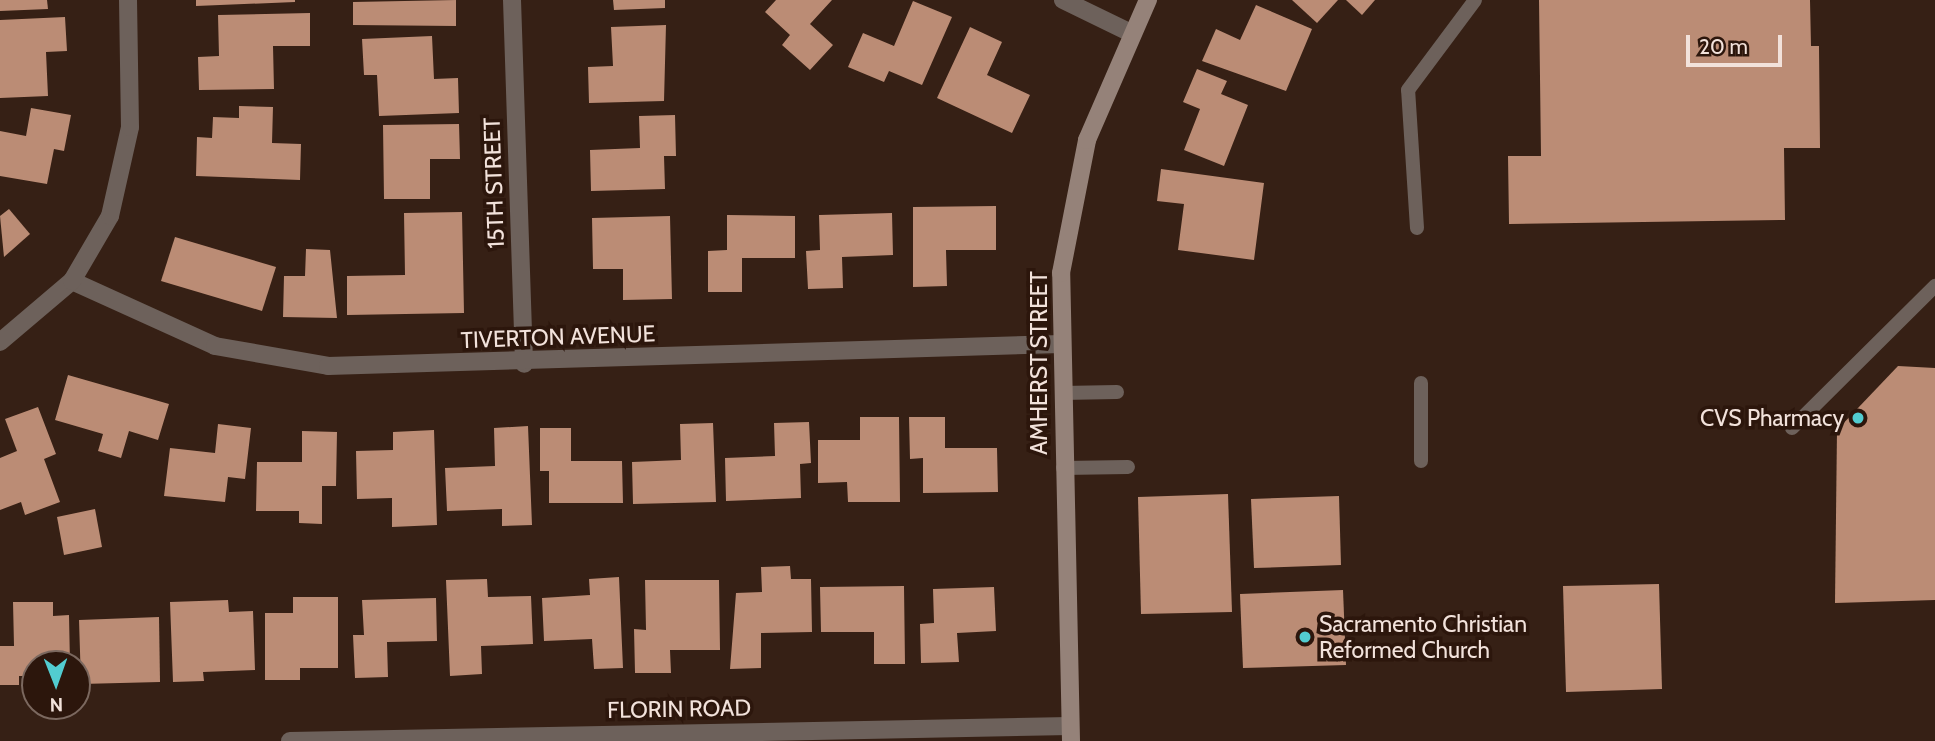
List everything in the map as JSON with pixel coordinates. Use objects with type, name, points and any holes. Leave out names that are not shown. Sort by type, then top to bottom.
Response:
[{"type":"street","points":[[0,342],[72,281],[110,216],[124,173],[130,127],[128,0]]},
{"type":"street","name":"15TH STREET","points":[[512,0],[524,364]]},
{"type":"street","points":[[1063,0],[1129,32]]},
{"type":"street","name":"AMHERST STREET","points":[[1070,734],[1061,273],[1072,200],[1087,141],[1129,32],[1148,0]]},
{"type":"street","name":"TIVERTON AVENUE","points":[[72,281],[161,327],[271,360],[328,366],[524,364],[1062,344]]},
{"type":"street","name":"FLORIN ROAD","points":[[290,741],[1070,734]]},
{"type":"lane","points":[[1417,228],[1408,90],[1475,0]]},
{"type":"lane","points":[[1792,428],[1935,286]]},
{"type":"lane","points":[[1421,383],[1421,461]]},
{"type":"lane","points":[[1062,393],[1117,392]]},
{"type":"lane","points":[[1063,468],[1128,467]]},
{"type":"building","points":[[0,0],[47,0],[48,9],[0,11]]},
{"type":"building","points":[[196,0],[295,0],[295,2],[196,6]]},
{"type":"building","points":[[456,0],[456,26],[353,25],[353,2]]},
{"type":"building","points":[[613,0],[665,0],[665,8],[614,10]]},
{"type":"building","points":[[776,0],[832,0],[810,24],[833,45],[810,70],[782,45],[790,35],[765,12]]},
{"type":"building","points":[[1292,0],[1338,0],[1317,23]]},
{"type":"building","points":[[1346,0],[1375,0],[1362,15]]},
{"type":"building","points":[[1539,0],[1810,0],[1811,46],[1819,46],[1820,148],[1784,148],[1785,220],[1509,224],[1508,156],[1541,156]]},
{"type":"building","points":[[913,1],[952,17],[922,85],[889,71],[884,82],[848,67],[863,33],[894,46]]},
{"type":"building","points":[[1256,5],[1312,29],[1286,91],[1202,61],[1216,29],[1240,40]]},
{"type":"building","points":[[310,13],[310,46],[273,46],[274,89],[199,90],[198,57],[219,56],[218,15]]},
{"type":"building","points":[[65,17],[67,51],[46,52],[48,96],[0,98],[0,20]]},
{"type":"building","points":[[666,25],[664,101],[589,103],[588,67],[613,66],[611,27]]},
{"type":"building","points":[[970,27],[1002,42],[987,75],[1030,95],[1012,133],[937,98]]},
{"type":"building","points":[[432,36],[434,79],[458,78],[459,113],[379,116],[377,75],[364,75],[362,39]]},
{"type":"building","points":[[1197,69],[1227,81],[1221,94],[1248,105],[1224,166],[1184,150],[1200,109],[1183,102]]},
{"type":"building","points":[[239,106],[273,107],[272,143],[301,144],[300,180],[196,176],[197,137],[212,138],[213,117],[239,118]]},
{"type":"building","points":[[31,108],[71,115],[64,151],[54,149],[47,184],[0,176],[0,131],[26,136]]},
{"type":"building","points":[[675,115],[676,156],[664,156],[665,189],[591,191],[590,150],[640,148],[639,116]]},
{"type":"building","points":[[459,124],[460,159],[430,159],[430,199],[384,199],[383,125]]},
{"type":"building","points":[[1161,169],[1264,183],[1254,260],[1178,250],[1184,204],[1157,201]]},
{"type":"building","points":[[996,206],[996,250],[946,250],[947,286],[913,287],[913,207]]},
{"type":"building","points":[[9,209],[30,234],[4,257],[0,216]]},
{"type":"building","points":[[462,212],[464,313],[347,315],[347,276],[405,275],[404,213]]},
{"type":"building","points":[[892,213],[893,255],[842,257],[843,288],[808,289],[806,251],[820,250],[819,215]]},
{"type":"building","points":[[727,215],[795,216],[795,258],[742,258],[742,292],[708,292],[708,251],[727,250]]},
{"type":"building","points":[[670,216],[672,299],[623,300],[623,269],[593,269],[592,218]]},
{"type":"building","points":[[175,237],[276,267],[262,311],[161,281]]},
{"type":"building","points":[[306,249],[330,250],[337,318],[283,317],[284,276],[305,276]]},
{"type":"building","name":"CVS Pharmacy","points":[[1898,366],[1935,368],[1935,600],[1835,603],[1837,430]]},
{"type":"building","points":[[68,375],[169,404],[158,440],[129,431],[121,458],[98,451],[103,434],[55,420]]},
{"type":"building","points":[[38,407],[56,454],[44,459],[60,502],[25,515],[21,502],[0,510],[0,458],[17,451],[5,419]]},
{"type":"building","points":[[860,417],[899,417],[900,502],[848,502],[847,482],[818,483],[818,440],[860,440]]},
{"type":"building","points":[[909,417],[945,417],[945,448],[997,448],[998,492],[923,493],[923,458],[910,459]]},
{"type":"building","points":[[809,422],[811,463],[800,464],[801,498],[726,501],[725,458],[775,456],[774,423]]},
{"type":"building","points":[[713,423],[716,502],[633,504],[632,462],[681,460],[680,424]]},
{"type":"building","points":[[218,424],[251,428],[245,479],[228,477],[225,502],[164,496],[170,448],[215,453]]},
{"type":"building","points":[[528,426],[532,525],[502,526],[502,509],[447,511],[445,468],[495,466],[494,428]]},
{"type":"building","points":[[540,428],[571,428],[571,461],[622,461],[623,503],[549,503],[549,471],[540,471]]},
{"type":"building","points":[[434,430],[437,525],[392,527],[392,498],[357,499],[356,451],[393,450],[393,432]]},
{"type":"building","points":[[302,431],[337,432],[336,486],[322,486],[322,524],[299,523],[299,511],[256,511],[257,462],[302,462]]},
{"type":"building","points":[[1228,494],[1232,612],[1141,614],[1138,497]]},
{"type":"building","points":[[1339,496],[1341,565],[1254,568],[1251,499]]},
{"type":"building","points":[[95,509],[102,547],[64,555],[57,517]]},
{"type":"building","points":[[790,566],[791,579],[811,579],[812,632],[761,633],[761,668],[730,669],[736,593],[762,592],[761,567]]},
{"type":"building","points":[[619,577],[623,668],[594,669],[592,639],[544,641],[542,598],[590,595],[589,579]]},
{"type":"building","points":[[487,579],[488,597],[531,596],[533,644],[481,646],[482,674],[450,676],[446,580]]},
{"type":"building","points":[[645,580],[719,580],[720,650],[670,650],[671,673],[635,673],[634,629],[646,630]]},
{"type":"building","points":[[1659,584],[1662,689],[1566,692],[1563,586]]},
{"type":"building","points":[[904,586],[905,664],[874,664],[874,632],[821,632],[820,587]]},
{"type":"building","points":[[994,587],[996,631],[957,633],[959,662],[921,663],[920,624],[934,623],[933,589]]},
{"type":"building","points":[[1343,590],[1346,665],[1243,668],[1240,594]]},
{"type":"building","points":[[293,597],[338,597],[338,668],[300,668],[300,680],[265,680],[265,613],[293,613]]},
{"type":"building","points":[[436,598],[437,641],[387,642],[388,677],[355,678],[353,635],[364,635],[362,600]]},
{"type":"building","points":[[228,600],[229,612],[253,611],[255,670],[203,672],[204,681],[173,682],[170,602]]},
{"type":"building","points":[[13,602],[53,602],[53,616],[69,615],[70,650],[21,650],[19,685],[0,685],[0,646],[14,646]]},
{"type":"building","points":[[159,617],[160,682],[91,684],[91,650],[80,650],[79,620]]},
{"type":"place","name":"CVS Pharmacy","points":[[1858,418]]},
{"type":"place","name":"Sacramento Christian Reformed Church","points":[[1305,637]]}]
